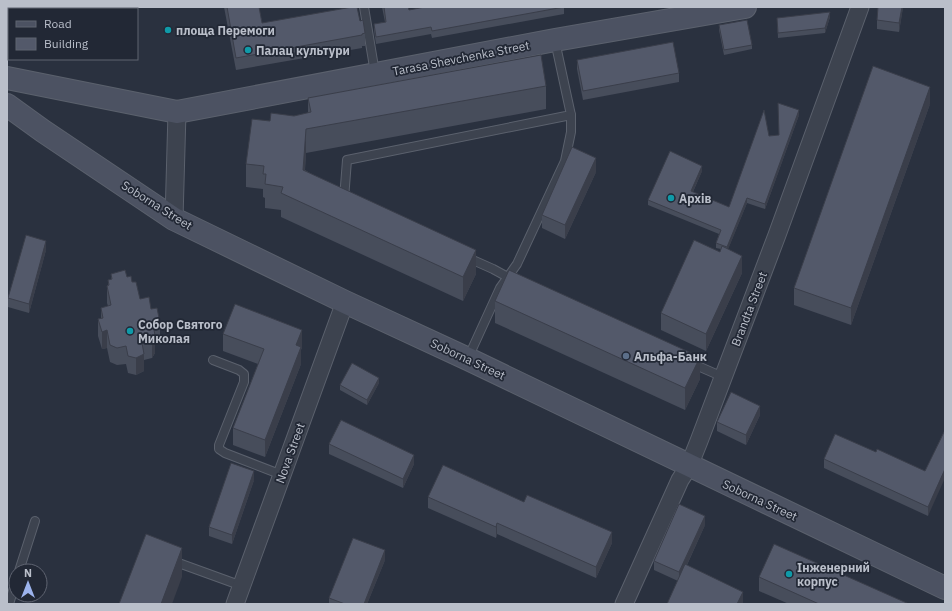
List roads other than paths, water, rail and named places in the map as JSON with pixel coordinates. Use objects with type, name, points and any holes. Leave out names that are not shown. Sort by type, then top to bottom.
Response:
[{"type":"main road","name":"Tarasa Shevchenka Street","points":[[177,112],[555,40],[745,7]]},
{"type":"main road","points":[[7,78],[177,112]]},
{"type":"main road","name":"Soborna Street","points":[[7,105],[174,219],[945,588]]},
{"type":"street","name":"Brandta Street","points":[[624,604],[680,480],[689,466],[777,235],[860,7]]},
{"type":"street","points":[[174,219],[177,112]]},
{"type":"street","name":"Nova Street","points":[[235,604],[345,302]]},
{"type":"lane","points":[[364,7],[375,74]]},
{"type":"lane","points":[[468,359],[500,288],[517,264],[565,161],[571,132],[571,115],[555,40]]},
{"type":"lane","points":[[352,203],[344,200],[347,160],[571,115]]},
{"type":"lane","points":[[457,252],[524,286]]},
{"type":"lane","points":[[680,358],[723,377]]},
{"type":"lane","points":[[213,360],[239,370],[244,374],[244,382],[219,449],[225,453],[282,475]]},
{"type":"lane","points":[[21,563],[34,521]]},
{"type":"lane","points":[[162,557],[242,586]]},
{"type":"place","name":"площа Перемоги","points":[[168,30]]},
{"type":"place","name":"Палац культури","points":[[248,50]]},
{"type":"place","name":"Архів","points":[[671,198]]},
{"type":"place","name":"Собор Святого Миколая","points":[[130,331]]},
{"type":"place","name":"Альфа-Банк","points":[[626,356]]},
{"type":"place","name":"Інженерний корпус","points":[[789,574]]}]
